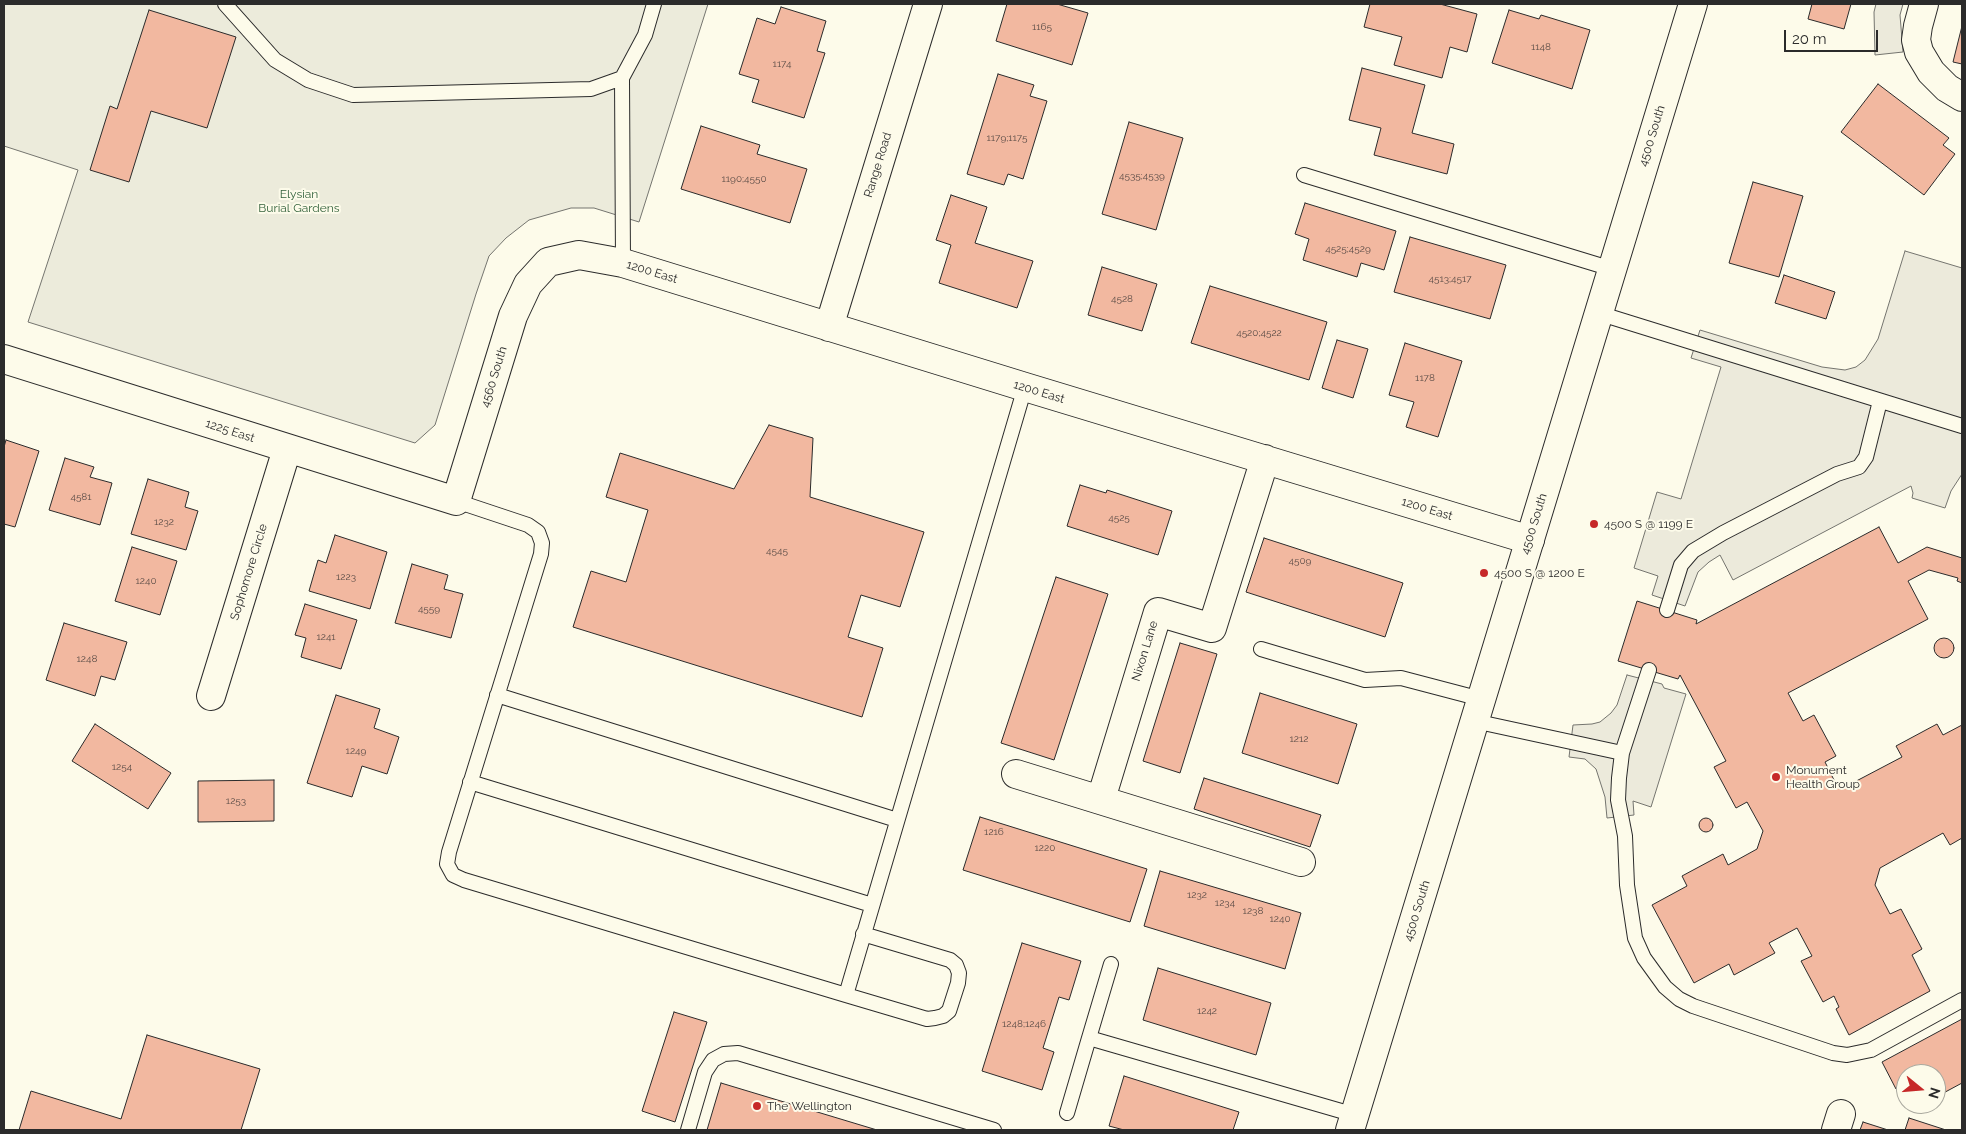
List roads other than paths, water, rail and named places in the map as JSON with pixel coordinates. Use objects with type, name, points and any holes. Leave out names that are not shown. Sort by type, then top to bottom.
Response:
[{"type":"street","name":"Range Road","points":[[829,327],[928,4]]},
{"type":"street","name":"4500 South","points":[[1352,1123],[1692,4]]},
{"type":"street","points":[[1924,4],[1916,40],[1920,52],[1932,72],[1947,88],[1962,97]]},
{"type":"street","name":"1200 East","points":[[548,262],[579,255],[623,263],[1530,540]]},
{"type":"street","name":"4560 South","points":[[456,500],[513,316],[528,284],[548,262]]},
{"type":"street","name":"1225 East","points":[[4,359],[287,449],[456,500]]},
{"type":"street","name":"Sophomore Circle","points":[[211,696],[287,449]]},
{"type":"street","name":"Nixon Lane","points":[[1101,799],[1158,612],[1212,628],[1265,459]]},
{"type":"street","points":[[1016,774],[1301,862]]},
{"type":"lane","points":[[225,4],[275,60],[308,80],[353,95],[591,90],[622,78]]},
{"type":"lane","points":[[623,263],[622,78],[645,35],[654,4]]},
{"type":"lane","points":[[1304,175],[1612,269]]},
{"type":"lane","points":[[1598,313],[1962,426]]},
{"type":"lane","points":[[846,995],[1025,387]]},
{"type":"lane","points":[[1667,610],[1681,565],[1693,551],[1837,474],[1859,467],[1866,457],[1880,401]]},
{"type":"lane","points":[[456,500],[528,525],[538,532],[542,543],[541,554],[446,864],[453,874],[464,880],[927,1019],[943,1016],[949,1011],[958,982],[959,973],[956,965],[950,960],[863,934]]},
{"type":"lane","points":[[1261,649],[1365,680],[1401,678],[1478,710],[1622,753]]},
{"type":"lane","points":[[1649,670],[1622,753],[1618,800],[1625,836],[1627,885],[1635,938],[1644,958],[1665,987],[1679,999],[1712,1012],[1847,1055],[1871,1050],[1962,1000]]},
{"type":"lane","points":[[497,695],[896,820]]},
{"type":"lane","points":[[470,782],[872,905]]},
{"type":"lane","points":[[1067,1113],[1110,964]]},
{"type":"lane","points":[[1089,1038],[1352,1123]]},
{"type":"lane","points":[[688,1130],[705,1072],[714,1060],[724,1054],[738,1053],[994,1130]]},
{"type":"place","name":"4500 S @ 1199 E","points":[[1594,524]]},
{"type":"place","name":"4500 S @ 1200 E","points":[[1484,573]]},
{"type":"place","name":"Monument Health Group","points":[[1776,777]]},
{"type":"place","name":"The Wellington","points":[[757,1106]]},
{"type":"park label","name":"Elysian Burial Gardens","points":[[299,201]]}]
